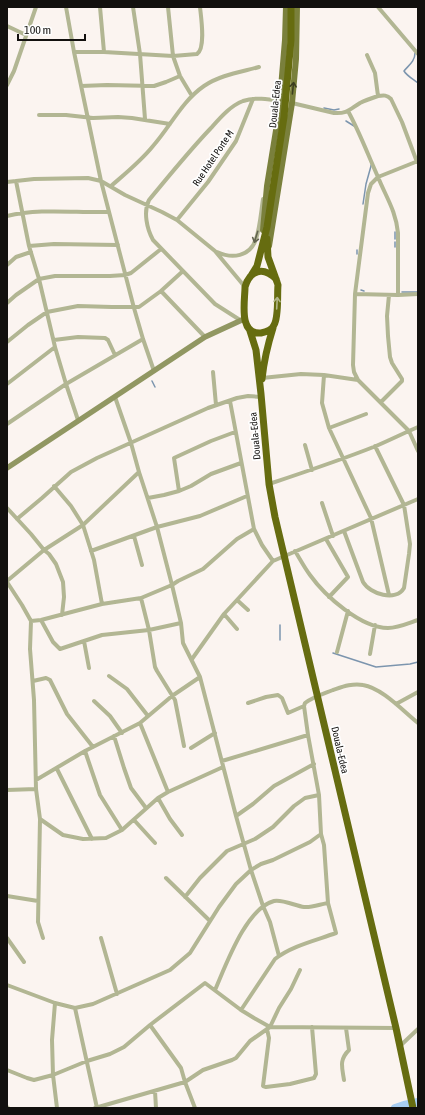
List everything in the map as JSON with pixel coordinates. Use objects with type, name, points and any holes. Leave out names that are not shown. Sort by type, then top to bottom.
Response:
[{"type":"highway","name":"Douala-Edea","points":[[252,274],[265,250],[267,226],[284,116],[291,40],[291,7]]},
{"type":"highway","points":[[261,395],[266,349],[276,319],[278,285],[265,250]]},
{"type":"highway","points":[[261,395],[256,350],[250,331],[242,319],[245,287],[252,274],[259,271],[268,272],[276,279]]},
{"type":"highway","points":[[250,331],[260,333],[266,332],[272,328]]},
{"type":"highway","name":"Douala-Edea","points":[[261,395],[269,484],[283,556],[396,1028],[413,1108]]},
{"type":"main road","points":[[265,250],[268,186],[280,101],[286,7]]},
{"type":"main road","points":[[265,250],[292,103],[296,59],[297,7]]},
{"type":"main road","points":[[7,468],[205,338],[242,319]]},
{"type":"street","points":[[7,86],[14,71],[36,7]]},
{"type":"street","points":[[66,7],[101,181],[142,339],[154,371]]},
{"type":"street","points":[[100,7],[104,52]]},
{"type":"street","points":[[133,7],[140,54],[145,119]]},
{"type":"street","points":[[168,7],[173,56],[180,76],[192,96]]},
{"type":"street","points":[[74,52],[104,52],[173,56],[197,54],[201,49],[202,33],[200,7]]},
{"type":"street","points":[[378,7],[418,54]]},
{"type":"street","points":[[7,26],[26,35]]},
{"type":"street","points":[[367,55],[375,73],[378,96]]},
{"type":"street","points":[[111,186],[140,161],[154,146],[192,96],[205,85],[222,78],[259,67]]},
{"type":"street","points":[[81,86],[154,86],[180,76]]},
{"type":"street","points":[[292,103],[341,114],[360,103],[378,96],[388,96],[391,99],[402,122],[418,162],[378,177],[371,184],[368,193],[355,294],[353,365],[354,372],[358,380],[409,431],[418,451]]},
{"type":"street","points":[[242,319],[215,304],[153,240],[146,218],[146,205],[196,143],[224,114],[235,105],[244,100],[253,99],[280,101]]},
{"type":"street","name":"Rue Hotel Porte M","points":[[177,220],[208,182],[236,141],[253,99]]},
{"type":"street","points":[[348,111],[356,124],[398,222],[398,295]]},
{"type":"street","points":[[39,115],[66,115],[93,118],[118,117],[145,119],[170,124]]},
{"type":"street","points":[[7,182],[34,179],[88,178],[101,181],[125,195],[177,220],[215,251],[245,287]]},
{"type":"street","points":[[16,181],[29,246],[40,279],[55,347],[78,420]]},
{"type":"street","points":[[215,251],[227,256],[237,256],[248,251],[256,239],[268,186]]},
{"type":"street","points":[[7,216],[22,212],[109,212]]},
{"type":"street","points":[[29,246],[54,244],[118,245]]},
{"type":"street","points":[[7,303],[40,279],[65,275],[125,275],[134,271],[161,249]]},
{"type":"street","points":[[7,265],[16,257],[31,252]]},
{"type":"street","points":[[7,342],[47,312],[78,306],[139,307],[161,291],[183,271]]},
{"type":"street","points":[[161,291],[205,338]]},
{"type":"street","points":[[355,294],[418,294]]},
{"type":"street","points":[[381,402],[402,381],[390,357],[388,295]]},
{"type":"street","points":[[54,340],[69,338],[105,338],[108,340],[115,355]]},
{"type":"street","points":[[7,424],[66,384],[142,339]]},
{"type":"street","points":[[7,384],[55,347]]},
{"type":"street","points":[[213,372],[216,405]]},
{"type":"street","points":[[262,378],[301,374],[324,375],[358,380]]},
{"type":"street","points":[[324,375],[322,404],[329,428],[371,518],[388,596]]},
{"type":"street","points":[[17,519],[71,472],[216,405],[243,397],[261,395]]},
{"type":"street","points":[[115,397],[157,527],[181,623],[183,643],[192,658],[200,677],[251,870],[270,922],[279,956]]},
{"type":"street","points":[[230,400],[254,529],[262,545],[273,560]]},
{"type":"street","points":[[329,428],[366,414]]},
{"type":"street","points":[[269,484],[344,458],[418,427]]},
{"type":"street","points":[[179,491],[174,458],[236,432]]},
{"type":"street","points":[[305,445],[312,470]]},
{"type":"street","points":[[344,531],[366,587],[369,590],[388,596],[402,591],[404,588],[410,554],[410,544],[404,505],[375,446]]},
{"type":"street","points":[[148,498],[179,491],[191,486],[211,474],[241,464]]},
{"type":"street","points":[[43,938],[38,922],[40,820],[36,789],[33,681],[30,649],[31,621],[7,582],[44,550],[83,525],[139,472]]},
{"type":"street","points":[[54,486],[83,525],[97,575],[102,604]]},
{"type":"street","points":[[91,552],[157,527],[200,516],[247,496]]},
{"type":"street","points":[[192,658],[224,614],[273,560],[418,499]]},
{"type":"street","points":[[322,503],[333,536]]},
{"type":"street","points":[[7,508],[54,561],[62,578],[64,597],[62,615]]},
{"type":"street","points":[[31,621],[62,615],[102,604],[141,598],[172,585],[203,569],[237,540],[254,529]]},
{"type":"street","points":[[134,536],[142,565]]},
{"type":"street","points":[[326,539],[348,577],[329,597]]},
{"type":"street","points":[[296,551],[310,575],[329,597],[363,620],[374,625],[388,628],[401,626],[418,620]]},
{"type":"street","points":[[141,598],[157,671],[175,700],[184,746]]},
{"type":"street","points":[[237,600],[248,610]]},
{"type":"street","points":[[337,652],[348,611]]},
{"type":"street","points":[[224,614],[237,629]]},
{"type":"street","points":[[40,620],[53,642],[60,649],[108,634],[149,630],[181,623]]},
{"type":"street","points":[[370,654],[374,625]]},
{"type":"street","points":[[84,641],[89,668]]},
{"type":"street","points":[[109,676],[127,690],[148,716]]},
{"type":"street","points":[[36,780],[85,751],[140,723],[172,696],[200,677]]},
{"type":"street","points":[[33,681],[46,678],[50,680],[67,714],[93,747]]},
{"type":"street","points":[[248,703],[278,694],[282,698],[288,713],[304,706],[306,702],[317,696],[342,687],[362,685],[378,691],[418,723]]},
{"type":"street","points":[[396,704],[418,692]]},
{"type":"street","points":[[94,701],[110,716],[122,733]]},
{"type":"street","points":[[241,1010],[275,959],[304,944],[336,933],[328,903],[324,845],[321,834],[319,794],[304,706]]},
{"type":"street","points":[[140,723],[168,792]]},
{"type":"street","points":[[191,748],[214,733]]},
{"type":"street","points":[[222,761],[308,735]]},
{"type":"street","points":[[114,736],[131,788],[146,808]]},
{"type":"street","points":[[85,751],[100,795],[122,830]]},
{"type":"street","points":[[236,816],[274,786],[314,764]]},
{"type":"street","points":[[40,820],[63,835],[83,839],[106,838],[122,830],[158,798],[223,767]]},
{"type":"street","points":[[56,768],[92,838]]},
{"type":"street","points":[[7,790],[36,789]]},
{"type":"street","points":[[185,897],[200,878],[227,850],[255,839],[273,827],[294,806],[305,798],[319,794]]},
{"type":"street","points":[[158,798],[182,834]]},
{"type":"street","points":[[134,820],[155,843]]},
{"type":"street","points":[[7,985],[55,1003],[75,1008],[93,1004],[170,970],[190,953],[219,907],[236,884],[251,870],[310,842],[321,834]]},
{"type":"street","points":[[166,878],[210,921]]},
{"type":"street","points":[[7,896],[38,901]]},
{"type":"street","points":[[215,990],[235,945],[253,915],[263,906],[275,900],[305,907],[328,903]]},
{"type":"street","points":[[7,938],[24,962]]},
{"type":"street","points":[[101,938],[117,994]]},
{"type":"street","points":[[300,970],[269,1028],[263,1086],[266,1087],[290,1084],[314,1078],[316,1074],[312,1027]]},
{"type":"street","points":[[7,1070],[34,1080],[53,1075],[87,1061],[110,1054],[124,1047],[205,983],[241,1010],[269,1028]]},
{"type":"street","points":[[55,1003],[52,1040],[53,1075],[57,1108]]},
{"type":"street","points":[[75,1008],[96,1108],[185,1082],[203,1070],[236,1058],[250,1041],[269,1028],[396,1028]]},
{"type":"street","points":[[150,1025],[181,1068],[196,1108]]},
{"type":"street","points":[[344,1080],[342,1060],[344,1055],[349,1050],[346,1028]]},
{"type":"street","points":[[400,1046],[418,1029]]},
{"type":"street","points":[[154,1091],[156,1108]]},
{"type":"waterway","points":[[415,53],[413,61],[404,71],[418,83]]},
{"type":"waterway","points":[[324,108],[334,110],[339,109]]},
{"type":"waterway","points":[[346,121],[354,126]]},
{"type":"waterway","points":[[363,204],[371,165]]},
{"type":"waterway","points":[[395,232],[395,239]]},
{"type":"waterway","points":[[395,242],[395,247]]},
{"type":"waterway","points":[[402,292],[418,292]]},
{"type":"waterway","points":[[152,381],[155,387]]},
{"type":"waterway","points":[[280,625],[280,640]]},
{"type":"waterway","points":[[333,653],[376,667],[418,662]]},
{"type":"waterway","points":[[395,1108],[418,1102]]}]
